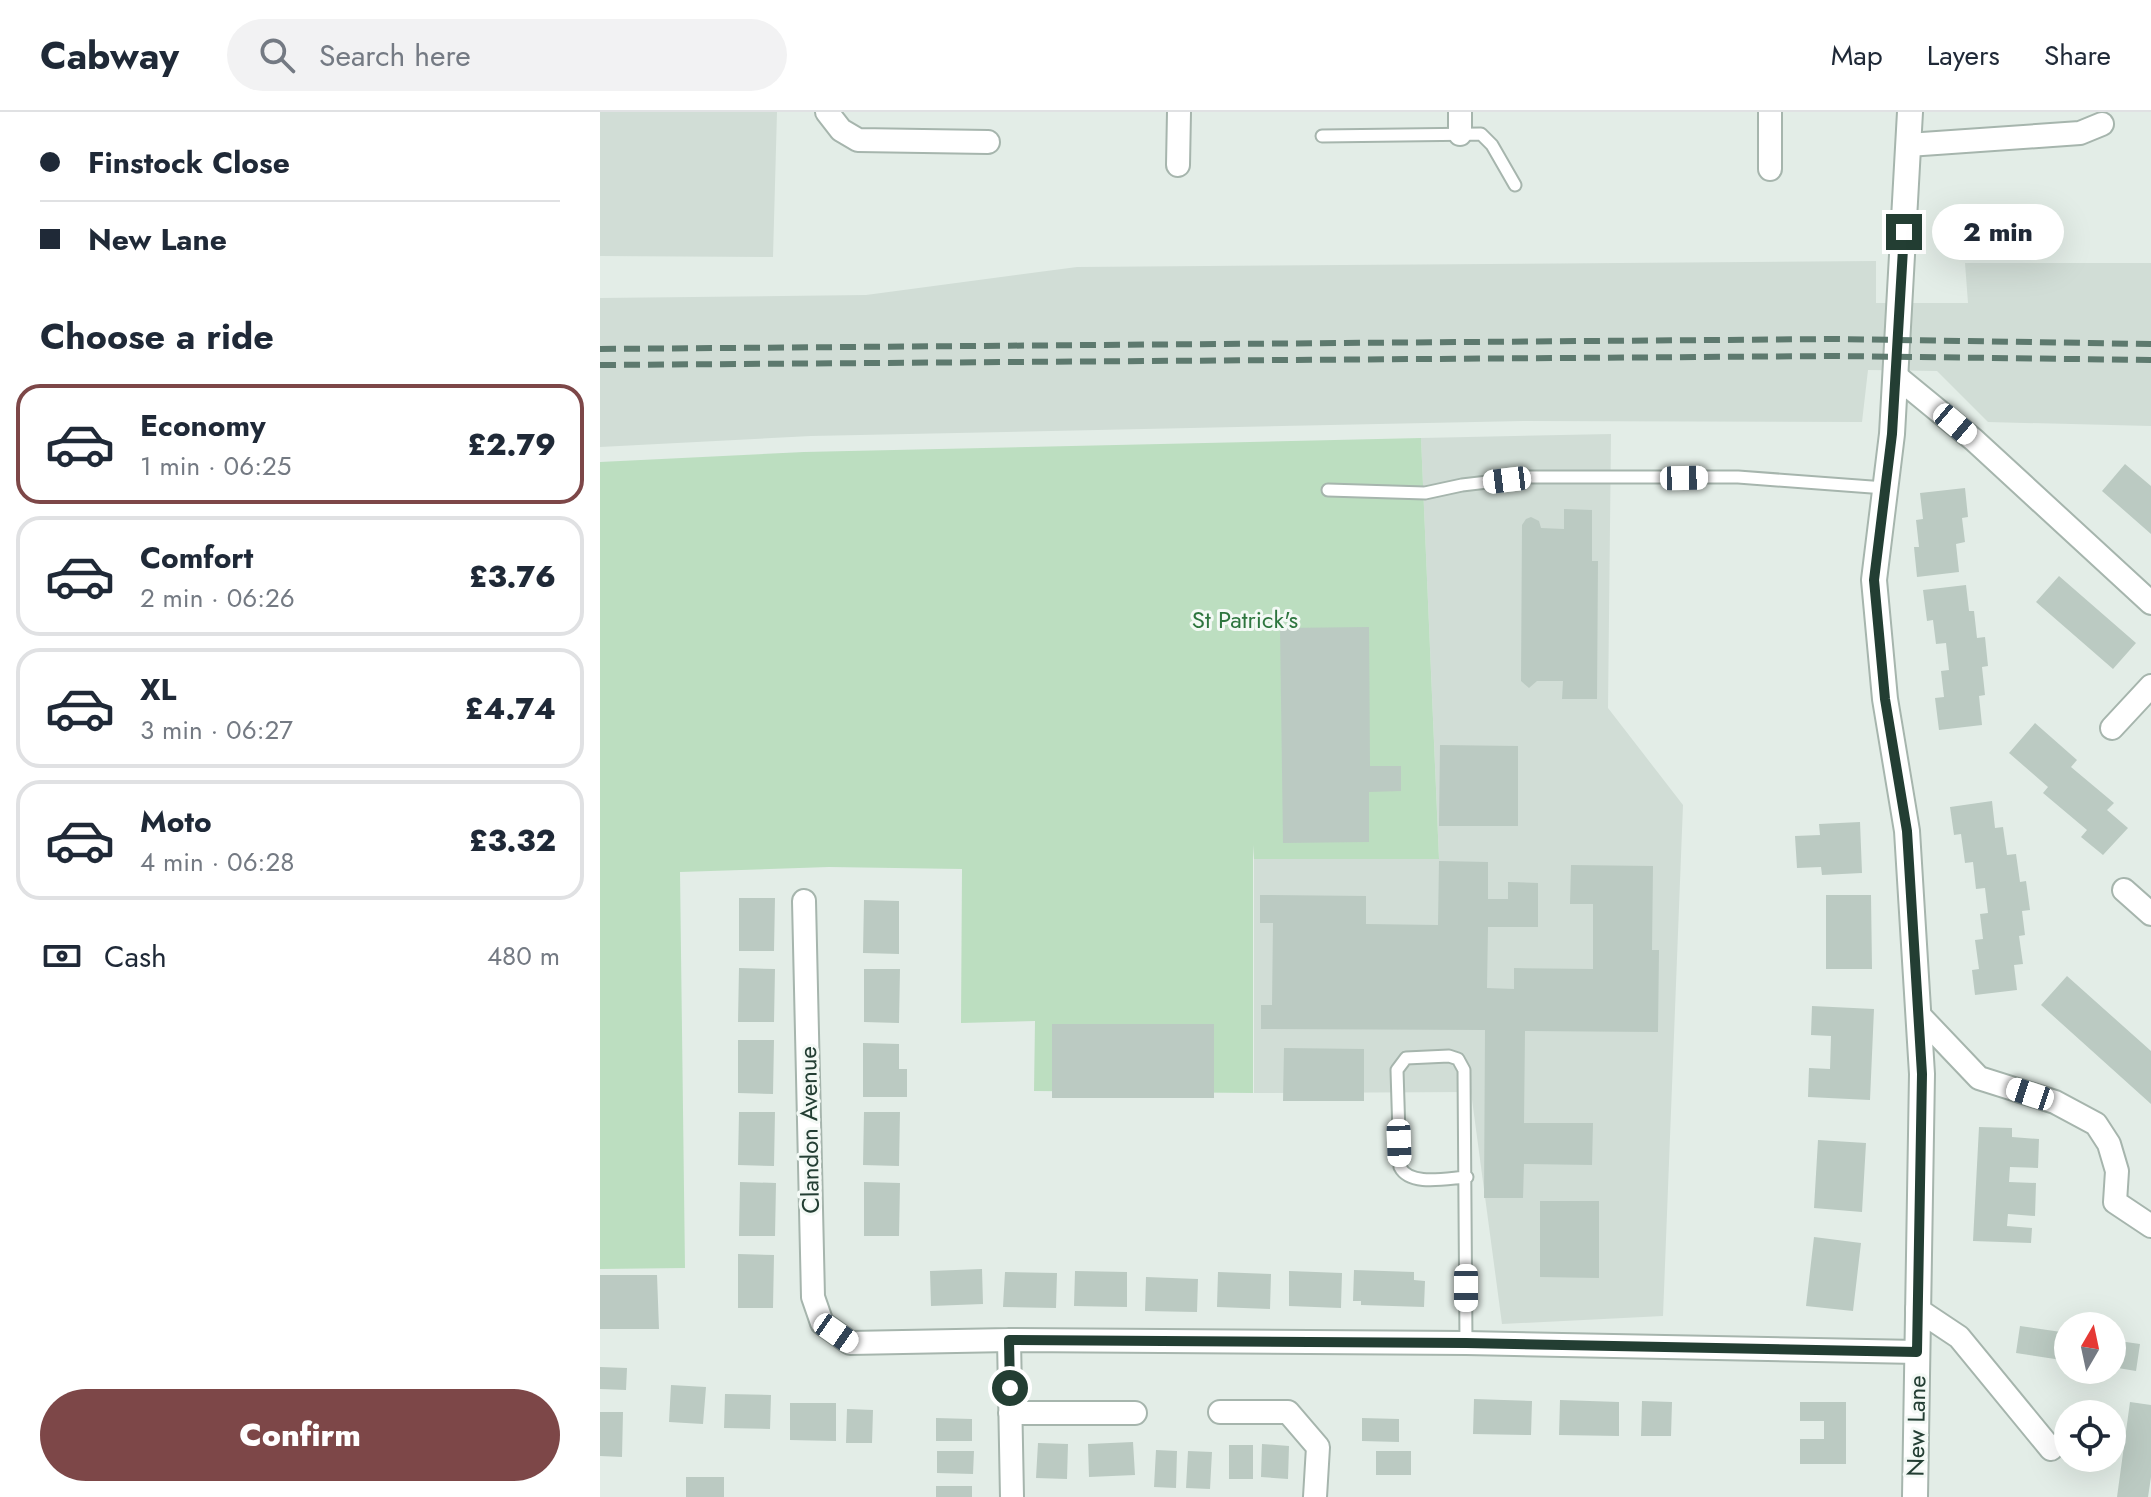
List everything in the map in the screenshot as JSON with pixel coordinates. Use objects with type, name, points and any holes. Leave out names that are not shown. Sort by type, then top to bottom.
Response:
[{"type":"street","points":[[827,112],[841,130],[858,140],[988,142]]},
{"type":"street","points":[[1178,165],[1179,112]]},
{"type":"street","points":[[1770,112],[1770,169]]},
{"type":"street","name":"New Lane","points":[[1910,112],[1896,376],[1874,580],[1885,699],[1907,831],[1922,1074],[1915,1497]]},
{"type":"street","points":[[1908,145],[2080,133],[2107,118]]},
{"type":"street","points":[[1896,376],[1974,440],[2151,603]]},
{"type":"street","points":[[2112,728],[2151,686]]},
{"type":"street","points":[[2124,890],[2151,914]]},
{"type":"street","name":"Clandon Avenue","points":[[804,901],[813,1297],[822,1323],[850,1343],[1009,1340]]},
{"type":"street","points":[[1919,1015],[1979,1078],[2055,1102],[2096,1124],[2109,1144],[2117,1171],[2115,1202],[2151,1226]]},
{"type":"street","points":[[1917,1309],[1959,1337],[2051,1449]]},
{"type":"street","points":[[1012,1497],[1009,1340],[1466,1343],[1917,1352]]},
{"type":"street","points":[[1220,1412],[1288,1412],[1318,1447],[1315,1497]]},
{"type":"street","points":[[1010,1413],[1135,1413]]},
{"type":"lane","points":[[1322,136],[1460,123],[1481,134],[1492,145],[1515,185]]},
{"type":"lane","points":[[1328,490],[1425,493],[1530,477],[1738,477],[1885,488]]},
{"type":"lane","points":[[1466,1343],[1467,1177],[1464,1070],[1458,1059],[1449,1056],[1406,1058],[1397,1070],[1400,1167],[1403,1174],[1413,1179],[1467,1177]]},
{"type":"shaded area","points":[[600,112],[777,112],[773,257],[600,256]]},
{"type":"shaded area","points":[[1876,261],[1876,303],[1968,303],[1965,263],[2151,263],[2151,426],[1988,422],[1937,371],[1868,370],[1862,422],[1523,421],[811,436],[600,447],[600,298],[866,295],[1077,267]]},
{"type":"shaded area","points":[[1611,434],[1608,708],[1683,805],[1663,1316],[1502,1324],[1471,1092],[1254,1093],[1254,859],[1439,858],[1421,438]]},
{"type":"green space","name":"St Patrick's","points":[[1421,438],[1439,859],[1254,859],[1253,845],[1253,1093],[1034,1091],[1035,1021],[961,1023],[962,869],[829,867],[680,872],[685,1268],[600,1269],[600,462],[804,452]]},
{"type":"building","points":[[2125,464],[2151,486],[2151,534],[2102,491]]},
{"type":"building","points":[[1965,488],[1968,517],[1962,518],[1965,542],[1956,544],[1959,572],[1917,577],[1914,547],[1919,547],[1916,520],[1923,519],[1920,493]]},
{"type":"building","points":[[1564,509],[1592,510],[1592,561],[1598,561],[1597,699],[1562,699],[1563,681],[1537,681],[1529,688],[1521,681],[1522,525],[1531,517],[1539,521],[1541,528],[1564,529]]},
{"type":"building","points":[[2059,576],[2136,643],[2113,669],[2036,602]]},
{"type":"building","points":[[1966,585],[1969,611],[1974,611],[1977,638],[1985,637],[1988,666],[1982,667],[1985,695],[1979,696],[1982,725],[1939,730],[1935,698],[1944,697],[1941,671],[1949,670],[1946,643],[1936,644],[1933,620],[1927,621],[1923,590]]},
{"type":"building","points":[[1369,627],[1370,766],[1401,766],[1401,791],[1369,792],[1369,842],[1283,843],[1280,628]]},
{"type":"building","points":[[2035,723],[2077,760],[2071,767],[2114,803],[2107,810],[2128,828],[2103,855],[2081,837],[2087,830],[2043,793],[2048,787],[2009,753]]},
{"type":"building","points":[[1440,745],[1518,746],[1518,826],[1439,826]]},
{"type":"building","points":[[1992,801],[1995,828],[2003,827],[2007,855],[2016,854],[2020,882],[2026,881],[2030,910],[2022,911],[2025,935],[2019,936],[2023,964],[2014,965],[2017,990],[1975,995],[1972,970],[1979,969],[1975,940],[1983,939],[1980,914],[1988,913],[1985,888],[1976,889],[1973,862],[1965,863],[1961,834],[1954,835],[1950,807]]},
{"type":"building","points":[[1860,822],[1862,873],[1822,875],[1821,867],[1797,868],[1795,836],[1820,835],[1819,824]]},
{"type":"building","points":[[1439,861],[1488,862],[1488,899],[1508,899],[1508,882],[1538,883],[1538,927],[1488,927],[1487,988],[1514,989],[1514,968],[1593,969],[1593,904],[1570,904],[1571,865],[1653,866],[1652,950],[1659,950],[1658,1032],[1525,1031],[1524,1123],[1593,1123],[1592,1165],[1524,1164],[1523,1198],[1484,1198],[1485,1030],[1261,1029],[1261,1005],[1272,1005],[1273,923],[1260,923],[1260,895],[1366,896],[1366,924],[1438,925]]},
{"type":"building","points":[[1826,895],[1871,895],[1872,969],[1826,969]]},
{"type":"building","points":[[739,898],[775,898],[774,951],[739,951]]},
{"type":"building","points":[[864,900],[899,901],[899,954],[863,953]]},
{"type":"building","points":[[739,968],[775,969],[774,1022],[738,1022]]},
{"type":"building","points":[[864,969],[900,969],[899,1023],[864,1022]]},
{"type":"building","points":[[2067,976],[2151,1051],[2151,1104],[2041,1005]]},
{"type":"building","points":[[1812,1006],[1874,1009],[1870,1100],[1808,1097],[1809,1068],[1830,1069],[1831,1036],[1811,1035]]},
{"type":"building","points":[[1052,1024],[1214,1024],[1214,1098],[1052,1098]]},
{"type":"building","points":[[738,1040],[774,1040],[773,1094],[738,1093]]},
{"type":"building","points":[[863,1043],[899,1044],[899,1069],[907,1069],[907,1097],[863,1097]]},
{"type":"building","points":[[1284,1048],[1364,1049],[1364,1101],[1283,1101]]},
{"type":"building","points":[[739,1112],[775,1112],[774,1166],[738,1165]]},
{"type":"building","points":[[864,1112],[900,1112],[899,1166],[863,1165]]},
{"type":"building","points":[[1979,1127],[2012,1128],[2012,1137],[2039,1139],[2038,1168],[2010,1167],[2009,1182],[2036,1183],[2035,1216],[2008,1214],[2007,1226],[2032,1228],[2031,1243],[1973,1241]]},
{"type":"building","points":[[1818,1140],[1866,1143],[1862,1212],[1814,1208]]},
{"type":"building","points":[[740,1182],[776,1183],[775,1236],[739,1236]]},
{"type":"building","points":[[864,1182],[900,1183],[899,1236],[864,1236]]},
{"type":"building","points":[[1540,1201],[1599,1201],[1599,1278],[1540,1277]]},
{"type":"building","points":[[1814,1237],[1861,1243],[1853,1311],[1806,1306]]},
{"type":"building","points":[[738,1254],[774,1255],[773,1308],[738,1308]]},
{"type":"building","points":[[982,1269],[983,1304],[931,1306],[930,1271]]},
{"type":"building","points":[[1354,1270],[1414,1272],[1414,1280],[1425,1281],[1424,1307],[1361,1305],[1361,1301],[1353,1301]]},
{"type":"building","points":[[1075,1271],[1127,1272],[1127,1307],[1074,1306]]},
{"type":"building","points":[[1289,1271],[1342,1273],[1341,1308],[1289,1306]]},
{"type":"building","points":[[1005,1272],[1057,1273],[1056,1308],[1003,1307]]},
{"type":"building","points":[[1218,1272],[1271,1274],[1270,1309],[1217,1307]]},
{"type":"building","points":[[600,1275],[657,1275],[659,1329],[600,1329]]},
{"type":"building","points":[[1146,1277],[1198,1279],[1197,1312],[1145,1311]]},
{"type":"building","points":[[2020,1326],[2054,1331],[2054,1359],[2016,1353]]},
{"type":"building","points":[[2126,1342],[2140,1344],[2136,1371],[2126,1369]]},
{"type":"building","points":[[600,1367],[627,1368],[626,1390],[600,1389]]},
{"type":"building","points":[[671,1385],[706,1387],[703,1424],[669,1422]]},
{"type":"building","points":[[725,1394],[771,1395],[770,1429],[724,1428]]},
{"type":"building","points":[[1474,1399],[1532,1401],[1531,1435],[1473,1434]]},
{"type":"building","points":[[1560,1400],[1619,1402],[1619,1436],[1559,1435]]},
{"type":"building","points":[[1642,1401],[1672,1402],[1671,1436],[1641,1436]]},
{"type":"building","points":[[1800,1402],[1846,1402],[1846,1464],[1800,1464],[1800,1439],[1824,1439],[1824,1421],[1800,1421]]},
{"type":"building","points":[[2130,1402],[2151,1405],[2148,1497],[2117,1497],[2120,1472],[2126,1472]]},
{"type":"building","points":[[790,1403],[836,1403],[836,1441],[790,1440]]},
{"type":"building","points":[[847,1409],[873,1410],[872,1443],[846,1443]]},
{"type":"building","points":[[600,1412],[623,1412],[622,1457],[600,1456]]},
{"type":"building","points":[[936,1418],[972,1419],[972,1441],[936,1441]]},
{"type":"building","points":[[1362,1418],[1399,1419],[1399,1442],[1362,1441]]},
{"type":"building","points":[[1133,1442],[1135,1475],[1089,1477],[1088,1444]]},
{"type":"building","points":[[1038,1443],[1068,1444],[1067,1479],[1036,1478]]},
{"type":"building","points":[[1262,1444],[1289,1446],[1288,1479],[1261,1477]]},
{"type":"building","points":[[1229,1445],[1253,1445],[1253,1479],[1229,1479]]},
{"type":"building","points":[[1156,1450],[1177,1451],[1176,1488],[1154,1487]]},
{"type":"building","points":[[937,1451],[974,1451],[973,1474],[937,1473]]},
{"type":"building","points":[[1188,1451],[1212,1452],[1210,1489],[1186,1488]]},
{"type":"building","points":[[1376,1451],[1411,1451],[1411,1475],[1376,1475]]},
{"type":"building","points":[[686,1477],[724,1477],[724,1497],[686,1497]]},
{"type":"building","points":[[936,1486],[972,1486],[972,1497],[936,1497]]},
{"type":"railway","points":[[600,349],[1838,339],[2151,344]]},
{"type":"railway","points":[[600,365],[1837,356],[2151,360]]},
{"type":"route","points":[[1010,1388],[1009,1340],[1466,1343],[1917,1352],[1922,1074],[1907,831],[1885,699],[1874,580],[1892,434],[1904,232]]}]
